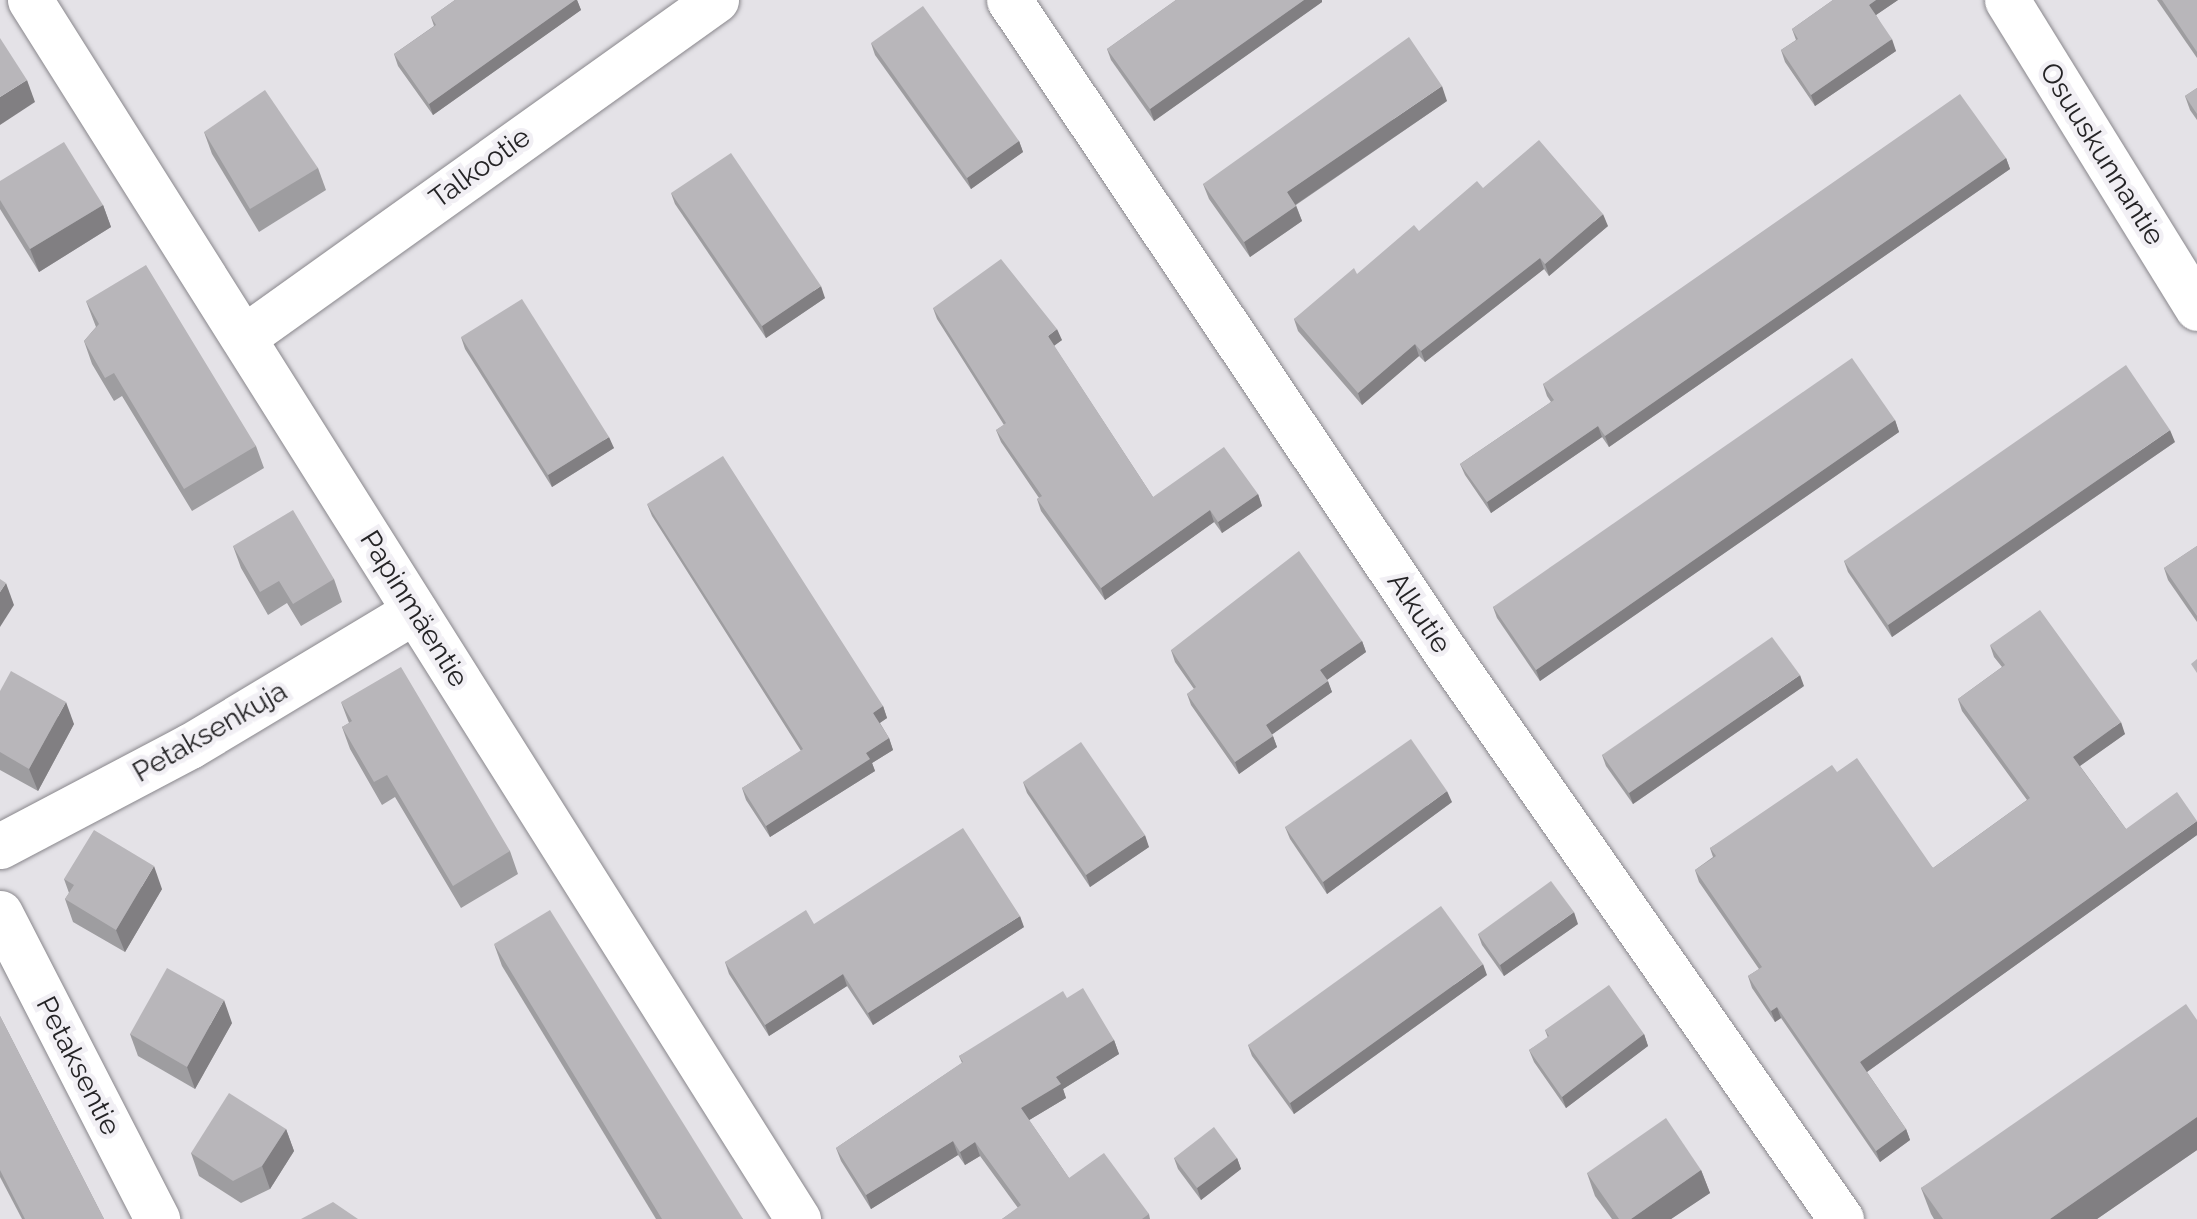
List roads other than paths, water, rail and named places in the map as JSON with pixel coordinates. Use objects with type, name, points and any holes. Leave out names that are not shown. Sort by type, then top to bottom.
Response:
[{"type":"street","name":"Papinmäentie","points":[[30,0],[798,1219]]},
{"type":"street","name":"Talkootie","points":[[244,336],[716,0]]},
{"type":"street","name":"Alkutie","points":[[1009,0],[1446,654],[1841,1219]]},
{"type":"street","name":"Osuuskunnantie","points":[[2007,0],[2197,308]]},
{"type":"street","name":"Petaksenkuja","points":[[0,846],[190,746],[416,612]]},
{"type":"street","name":"Petaksentie","points":[[0,914],[157,1219]]}]
